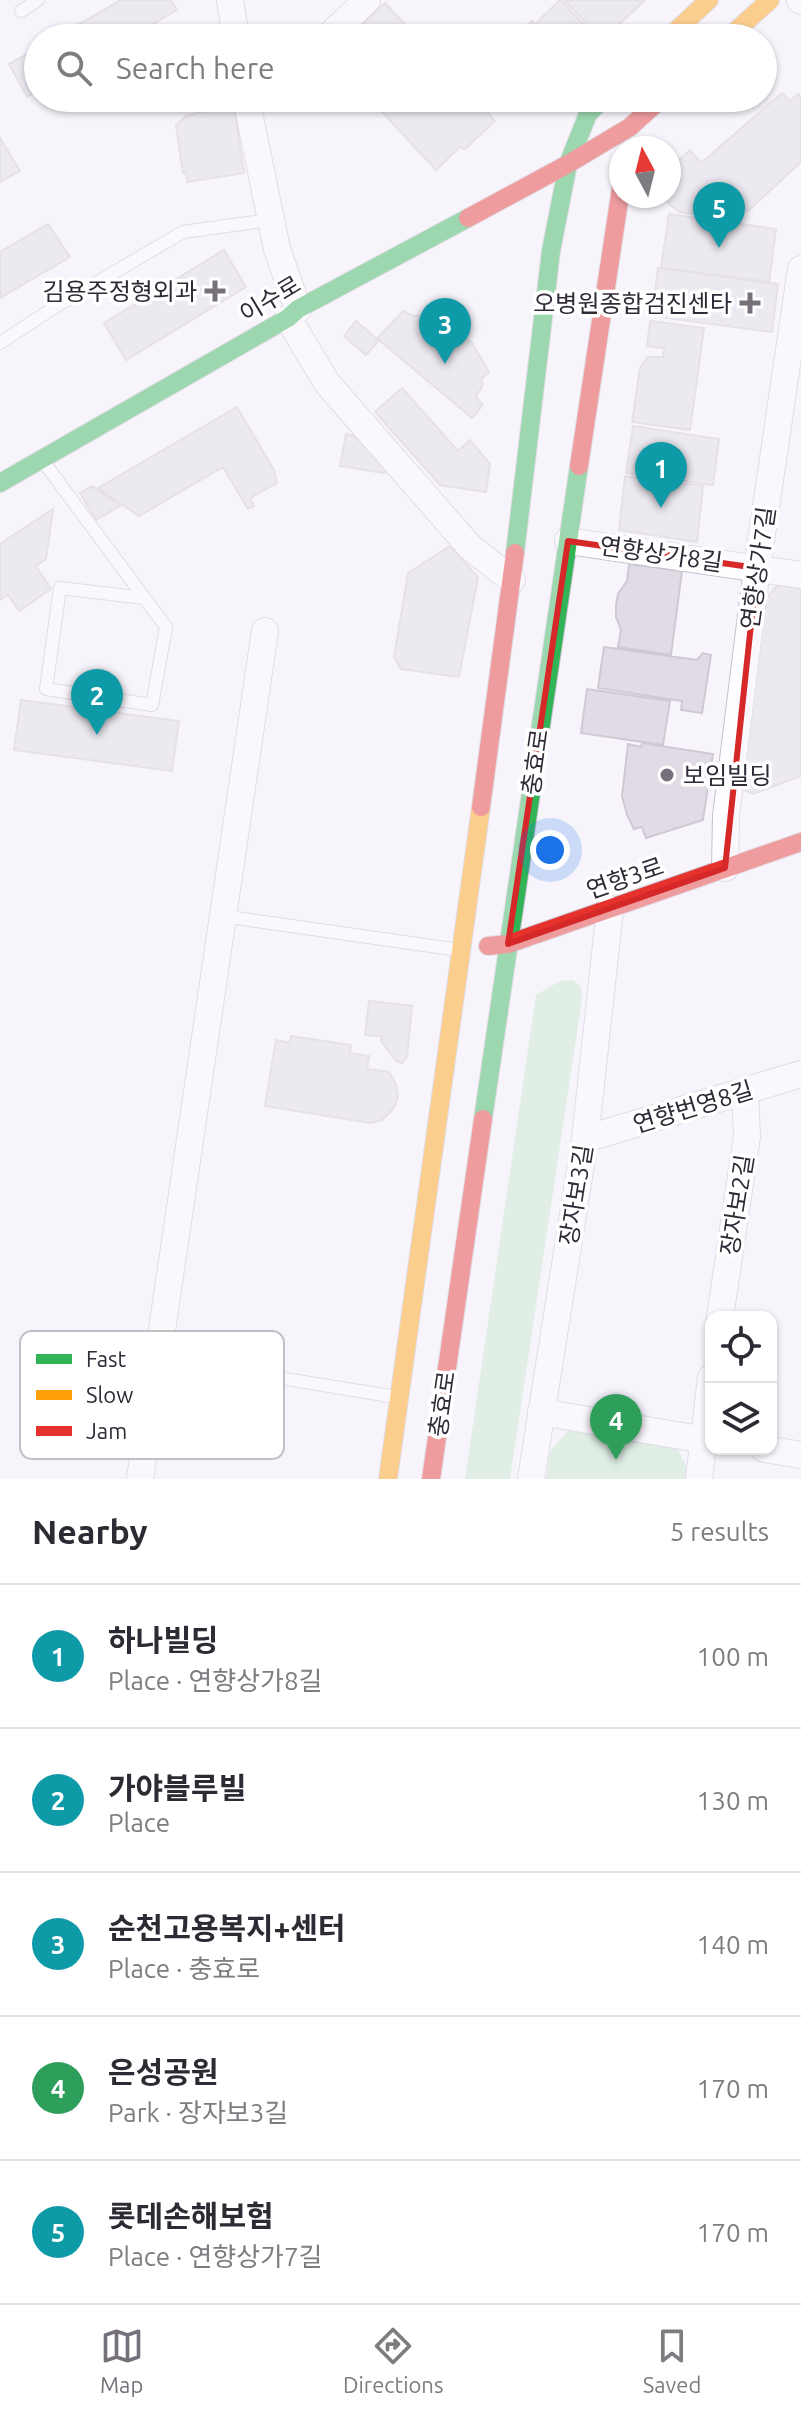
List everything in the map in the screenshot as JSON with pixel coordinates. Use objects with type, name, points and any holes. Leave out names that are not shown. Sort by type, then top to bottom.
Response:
[{"type":"main road","points":[[683,24],[709,0]]},
{"type":"main road","points":[[743,24],[770,0]]},
{"type":"main road","points":[[568,164],[590,112]]},
{"type":"main road","name":"이수로","points":[[0,483],[293,313],[568,164],[630,127],[647,112]]},
{"type":"main road","points":[[629,136],[630,127]]},
{"type":"main road","name":"충효로","points":[[388,1479],[463,950],[512,580],[551,251],[568,164]]},
{"type":"main road","points":[[496,203],[515,201],[533,210],[546,231],[551,251]]},
{"type":"main road","name":"충효로","points":[[431,1479],[618,208]]},
{"type":"main road","name":"연향3로","points":[[463,950],[508,944],[801,842]]},
{"type":"street","points":[[230,0],[234,24]]},
{"type":"street","points":[[342,24],[367,0]]},
{"type":"street","points":[[254,112],[270,220],[293,313],[327,383],[470,547],[512,580]]},
{"type":"street","name":"연향상가7길","points":[[725,868],[726,816],[757,568],[801,269]]},
{"type":"street","name":"연향상가8길","points":[[568,541],[801,575]]},
{"type":"street","points":[[162,1331],[265,631]]},
{"type":"street","name":"장자보3길","points":[[531,1479],[585,1139],[610,909]]},
{"type":"street","name":"연향번영8길","points":[[585,1139],[801,1074]]},
{"type":"street","name":"장자보2길","points":[[721,1311],[747,1136],[745,1092]]},
{"type":"street","points":[[541,1412],[705,1440]]},
{"type":"street","points":[[777,1451],[801,1455]]},
{"type":"street","points":[[699,1479],[705,1454]]},
{"type":"street","points":[[140,1479],[143,1459]]},
{"type":"lane","points":[[21,11],[38,0]]},
{"type":"lane","points":[[0,343],[183,232],[270,220]]},
{"type":"lane","points":[[41,459],[166,627],[152,705],[46,689],[60,588],[144,598]]},
{"type":"lane","points":[[222,916],[463,950]]},
{"type":"lane","points":[[284,1379],[400,1398]]},
{"type":"highlighted area","points":[[568,541],[757,568],[725,868],[508,944]]},
{"type":"green space","points":[[573,980],[581,987],[582,999],[510,1479],[465,1479],[536,995],[560,981]]},
{"type":"green space","points":[[573,1425],[674,1441],[688,1470],[687,1479],[546,1479],[550,1451]]},
{"type":"building","points":[[121,0],[171,0],[177,10],[153,24],[79,24]]},
{"type":"building","points":[[560,0],[583,24],[535,24]]},
{"type":"building","points":[[564,0],[645,0],[620,24],[587,24]]},
{"type":"building","points":[[385,3],[405,24],[363,24]]},
{"type":"building","points":[[24,56],[24,92],[9,64]]},
{"type":"building","points":[[782,93],[790,101],[798,94],[801,97],[801,162],[748,211],[738,201],[733,204],[730,200],[714,214],[708,208],[691,214],[674,208],[681,208],[681,158],[690,150],[701,163],[760,112],[777,112],[777,97]]},
{"type":"building","points":[[235,112],[244,173],[187,182],[176,125],[187,115]]},
{"type":"building","points":[[382,112],[487,112],[495,121],[436,170]]},
{"type":"building","points":[[0,138],[20,171],[0,182]]},
{"type":"building","points":[[669,214],[776,229],[769,282],[661,268]]},
{"type":"building","points":[[48,224],[70,257],[0,298],[0,252]]},
{"type":"building","points":[[224,250],[246,287],[126,360],[104,323]]},
{"type":"building","points":[[658,268],[778,284],[772,332],[652,316]]},
{"type":"building","points":[[403,311],[413,316],[431,315],[448,323],[472,343],[489,372],[480,380],[483,383],[475,397],[482,406],[472,418],[379,340],[366,355],[344,336],[356,321],[377,339]]},
{"type":"building","points":[[650,321],[704,328],[690,430],[632,422],[640,368],[648,357],[663,357],[664,348],[647,346]]},
{"type":"building","points":[[402,388],[458,451],[470,440],[490,464],[486,492],[440,485],[375,412]]},
{"type":"building","points":[[237,407],[274,470],[277,483],[250,498],[254,506],[248,509],[223,467],[139,516],[98,488]]},
{"type":"building","points":[[633,426],[719,439],[713,485],[626,473]]},
{"type":"building","points":[[346,434],[355,436],[385,467],[384,473],[340,466]]},
{"type":"building","points":[[625,476],[703,486],[697,542],[619,530]]},
{"type":"building","points":[[92,486],[120,506],[96,520],[80,493]]},
{"type":"building","points":[[53,509],[46,559],[36,566],[51,589],[19,611],[8,595],[0,600],[0,544]]},
{"type":"building","points":[[450,546],[478,577],[459,677],[401,669],[394,657],[408,573]]},
{"type":"building","points":[[629,564],[682,571],[671,655],[618,647],[621,630],[616,605],[618,594],[627,581]]},
{"type":"building","points":[[778,585],[801,588],[801,776],[753,794],[742,789],[765,599]]},
{"type":"building","points":[[604,647],[697,660],[703,653],[711,655],[702,713],[681,710],[682,701],[598,688]]},
{"type":"building","points":[[587,689],[670,701],[663,745],[581,733]]},
{"type":"building","points":[[21,700],[179,721],[172,771],[14,750]]},
{"type":"building","name":"보임빌딩","points":[[642,743],[713,754],[703,820],[646,838],[642,827],[634,829],[622,796],[628,744],[641,747]]},
{"type":"building","points":[[369,1001],[412,1006],[407,1057],[402,1063],[396,1061],[381,1041],[382,1036],[365,1035]]},
{"type":"building","points":[[291,1036],[351,1045],[350,1053],[369,1056],[367,1069],[389,1072],[396,1084],[398,1097],[393,1109],[382,1120],[371,1123],[265,1106],[276,1040],[290,1043]]},
{"type":"traffic: fast","points":[[515,553],[551,251],[568,164],[590,112]]},
{"type":"traffic: fast","points":[[0,483],[288,318],[298,309],[468,218]]},
{"type":"traffic: fast","points":[[483,1119],[579,466]]},
{"type":"traffic: slow","points":[[683,24],[709,0]]},
{"type":"traffic: slow","points":[[743,24],[770,0]]},
{"type":"traffic: slow","points":[[388,1479],[481,807]]},
{"type":"traffic: jam","points":[[468,218],[568,164],[630,127],[647,112]]},
{"type":"traffic: jam","points":[[579,466],[618,208]]},
{"type":"traffic: jam","points":[[481,807],[515,553]]},
{"type":"traffic: jam","points":[[488,946],[508,944],[801,842]]},
{"type":"traffic: jam","points":[[431,1479],[483,1119]]},
{"type":"place","name":"롯데손해보험","points":[[719,248]]},
{"type":"place","name":"김용주정형외과","points":[[215,291]]},
{"type":"place","name":"오병원종합검진센타","points":[[750,303]]},
{"type":"place","name":"순천고용복지+센터","points":[[445,364]]},
{"type":"place","name":"하나빌딩","points":[[661,508]]},
{"type":"place","name":"가야블루빌","points":[[97,735]]},
{"type":"place","name":"보임빌딩","points":[[667,775]]},
{"type":"place","name":"은성공원","points":[[616,1460]]}]
